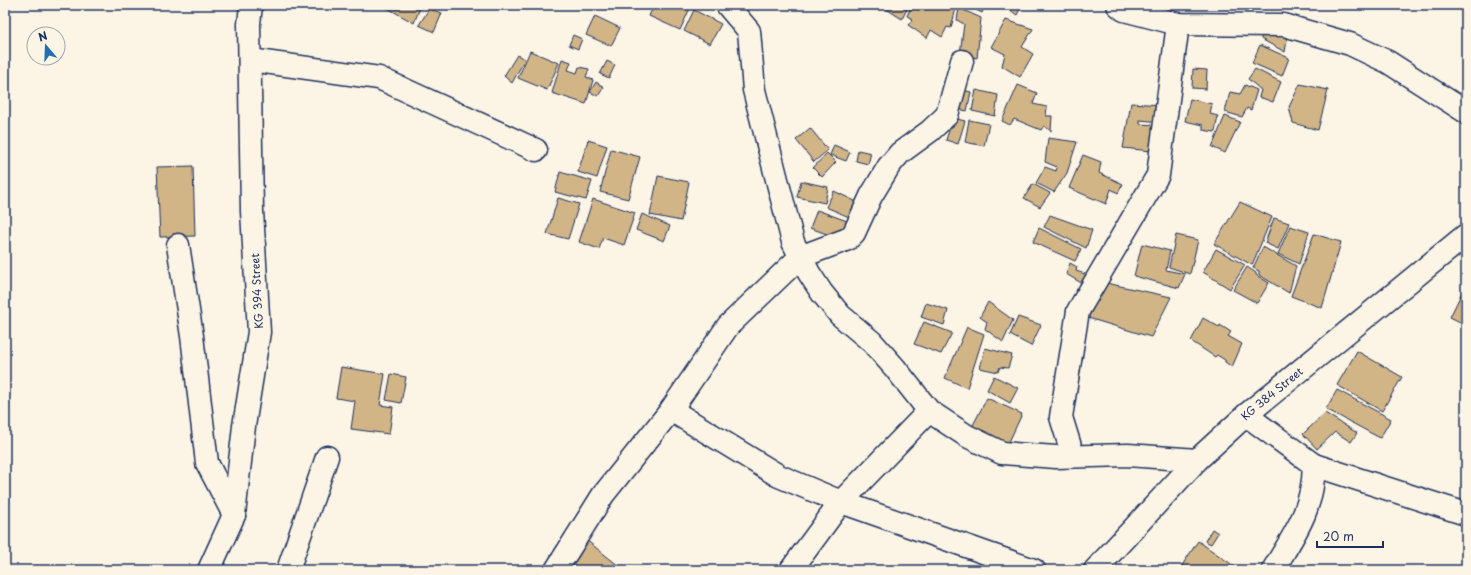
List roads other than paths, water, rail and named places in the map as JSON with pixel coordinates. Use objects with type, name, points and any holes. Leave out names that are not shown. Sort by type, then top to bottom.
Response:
[{"type":"street","name":"KG 394 Street","points":[[209,570],[234,515],[244,426],[259,332],[252,211],[250,60],[251,5]]},
{"type":"street","points":[[727,5],[749,31],[754,90],[793,242],[800,257],[822,293],[836,309],[872,342],[929,411],[967,436],[1002,453],[1073,456],[1128,454],[1197,460]]},
{"type":"street","points":[[1118,5],[1124,10],[1178,24],[1284,25],[1350,44],[1388,62],[1466,112]]},
{"type":"street","points":[[1073,456],[1061,416],[1078,311],[1158,175],[1178,24]]},
{"type":"street","points":[[250,60],[379,78],[536,150]]},
{"type":"street","points":[[556,570],[603,495],[671,410],[728,326],[800,257],[848,239],[854,233],[871,196],[889,166],[900,153],[930,131],[947,115],[962,61]]},
{"type":"street","name":"KG 384 Street","points":[[1095,570],[1197,460],[1246,415],[1466,235]]},
{"type":"street","points":[[178,245],[192,336],[207,463],[234,515]]},
{"type":"street","points":[[671,410],[778,476],[841,502],[1034,570]]},
{"type":"street","points":[[790,570],[841,502],[929,411]]},
{"type":"street","points":[[1246,415],[1314,465],[1466,514]]},
{"type":"street","points":[[288,570],[327,457]]},
{"type":"street","points":[[1273,570],[1304,517],[1314,484],[1314,465]]}]
